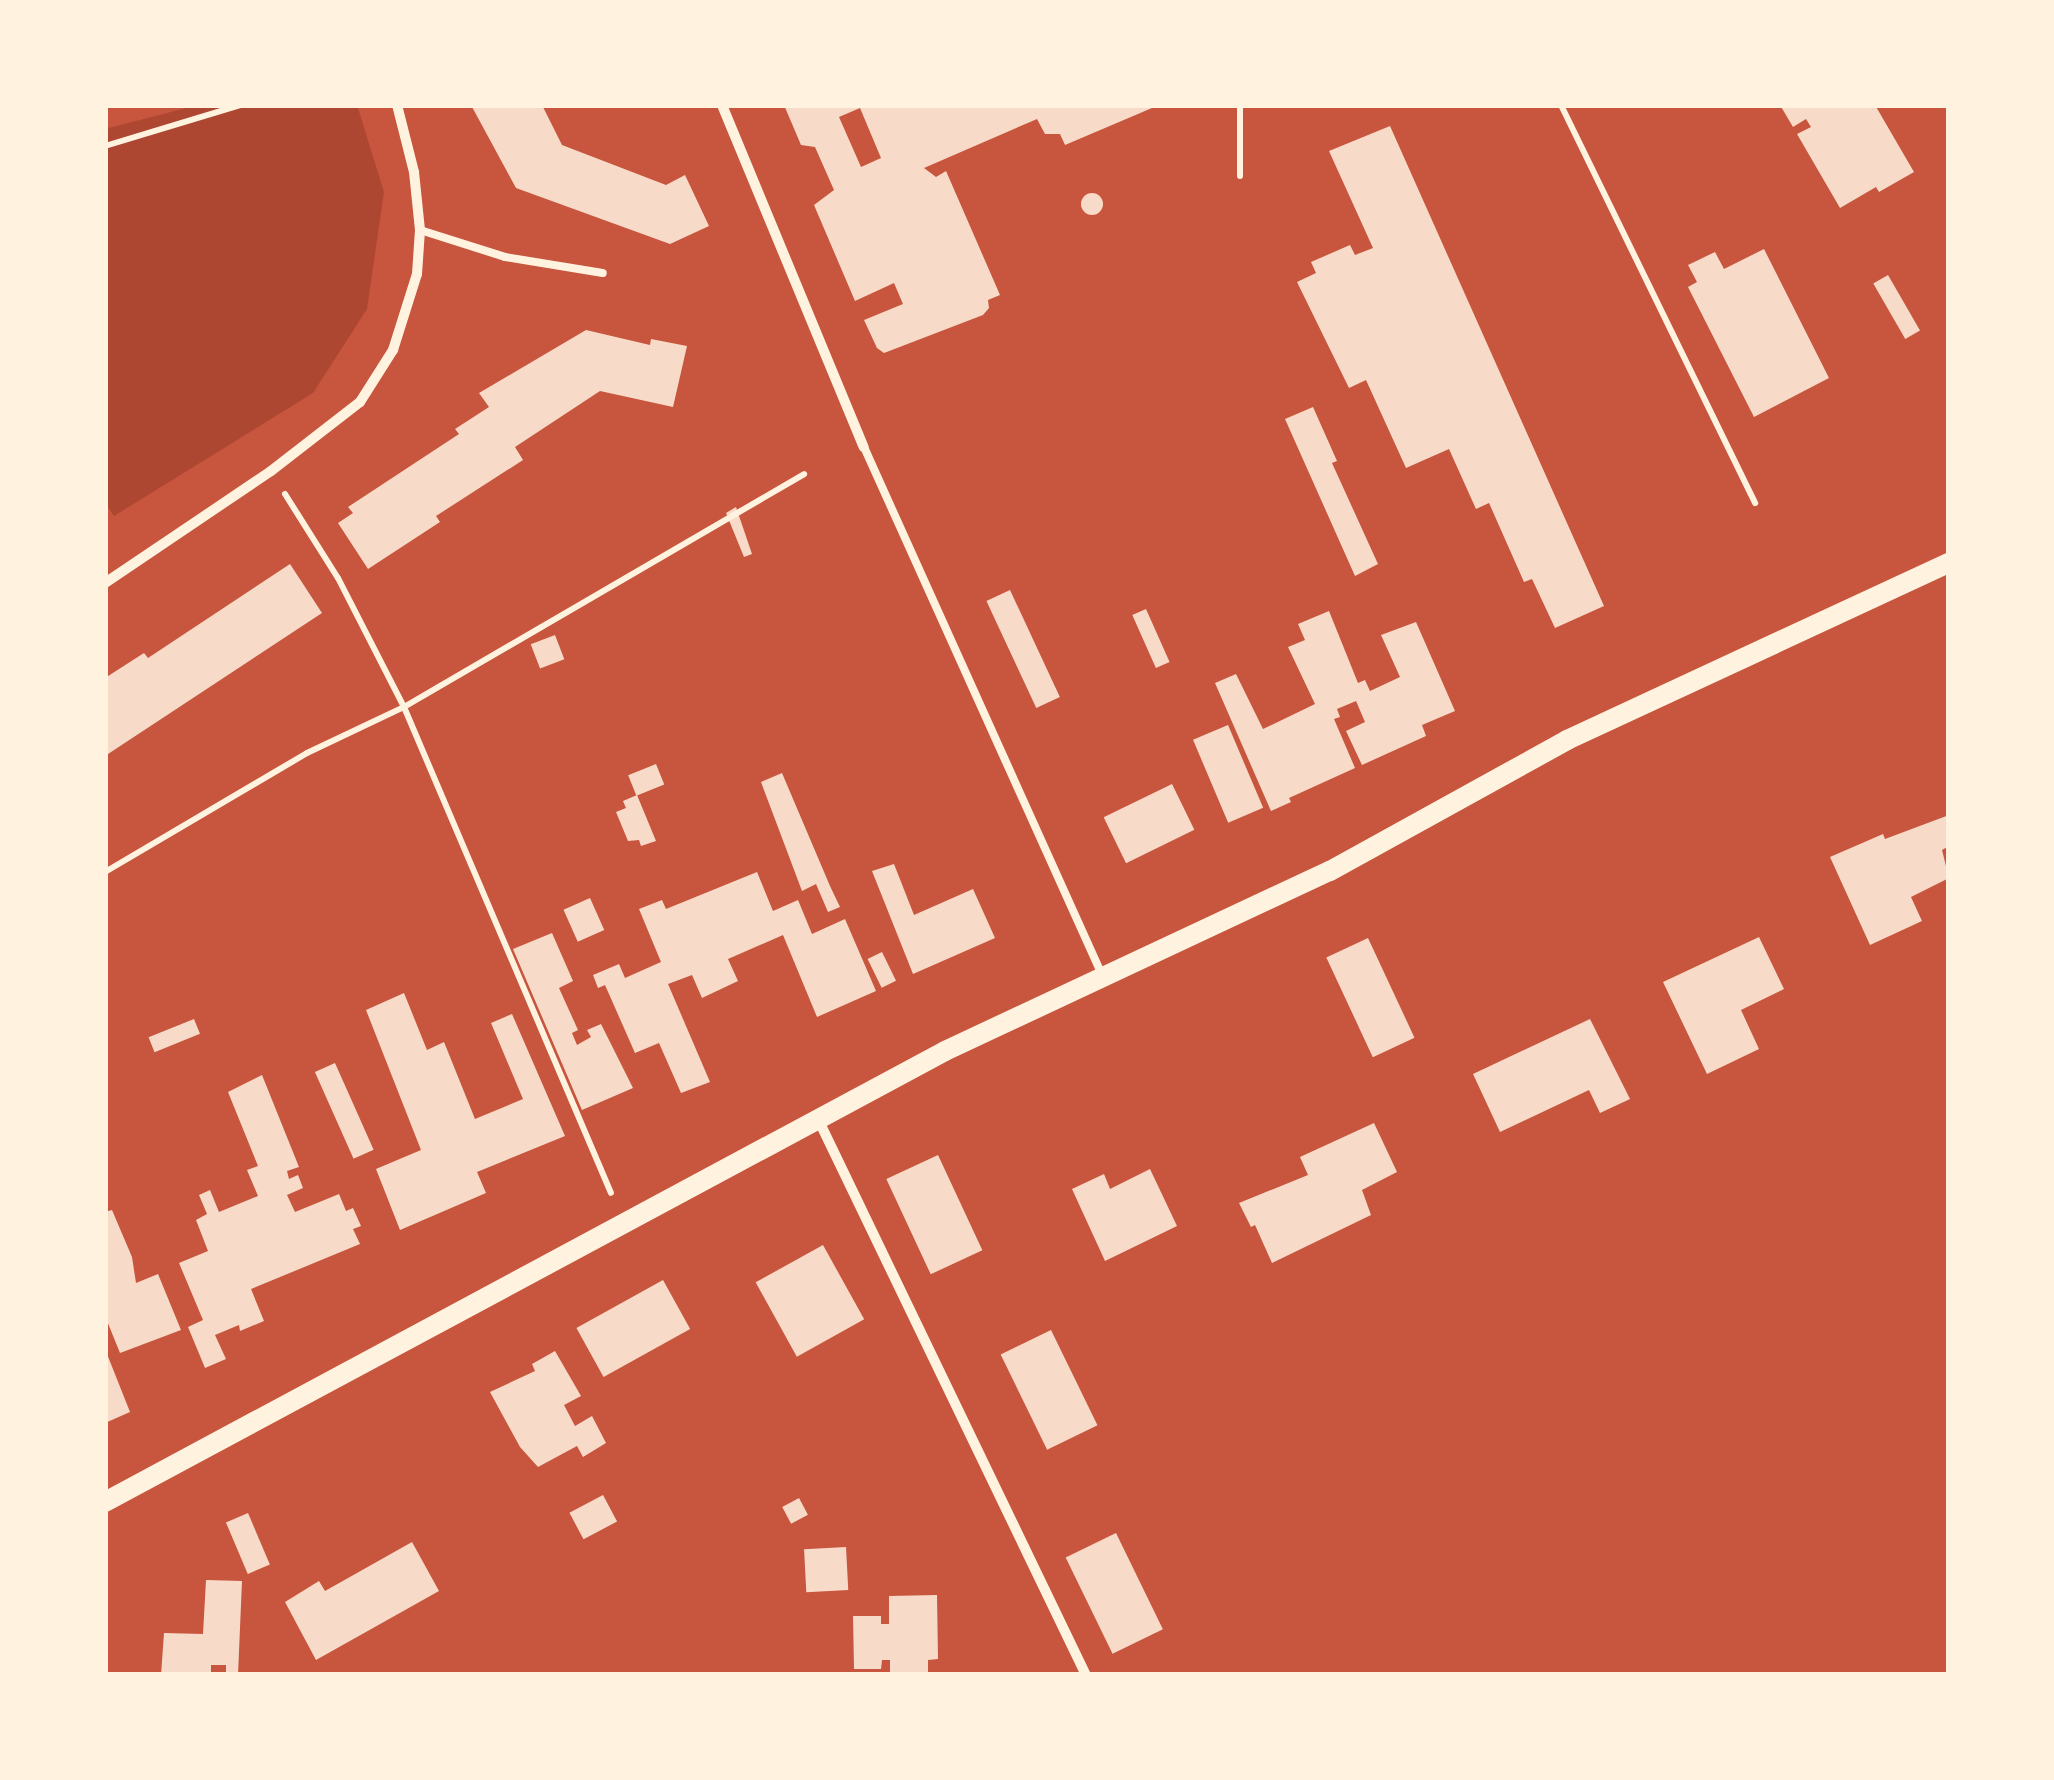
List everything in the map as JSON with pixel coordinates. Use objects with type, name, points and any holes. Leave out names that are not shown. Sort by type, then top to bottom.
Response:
[{"type":"main road","points":[[105,1502],[945,1050],[1330,871],[1567,740],[1949,562]]},
{"type":"street","points":[[105,583],[271,471],[360,402],[393,350],[417,274],[420,230],[414,172],[397,105]]},
{"type":"street","points":[[722,105],[864,447]]},
{"type":"street","points":[[818,1118],[1086,1675]]},
{"type":"lane","points":[[420,230],[504,257],[604,272]]},
{"type":"lane","points":[[864,447],[1103,977]]},
{"type":"path","points":[[105,146],[241,105]]},
{"type":"path","points":[[1240,105],[1240,176]]},
{"type":"path","points":[[1561,105],[1755,503]]},
{"type":"path","points":[[271,471],[338,578],[404,707],[624,1222]]},
{"type":"path","points":[[105,872],[307,753],[404,707],[804,474]]},
{"type":"shaded area","points":[[198,105],[357,105],[384,192],[367,309],[313,393],[114,516],[105,503],[105,129]]},
{"type":"building","points":[[471,105],[542,105],[562,145],[666,185],[685,175],[709,226],[670,244],[516,188]]},
{"type":"building","points":[[784,105],[1152,108],[1065,145],[1060,134],[1045,134],[1037,119],[924,168],[936,177],[946,171],[1000,295],[988,300],[989,308],[983,315],[884,353],[877,348],[864,320],[903,304],[894,283],[855,301],[814,205],[834,190],[815,147],[801,145]],"holes":[[[860,108],[881,158],[861,167],[839,117]]]},
{"type":"building","points":[[1780,105],[1875,105],[1914,172],[1879,192],[1876,187],[1840,208],[1797,134],[1811,127],[1806,119],[1793,127]]},
{"type":"building","points":[[1390,126],[1604,606],[1555,628],[1532,579],[1524,582],[1489,503],[1476,509],[1449,449],[1406,468],[1366,380],[1349,388],[1297,282],[1316,273],[1311,262],[1350,245],[1355,255],[1373,248],[1329,151]]},
{"type":"building","points":[[1092,193],[1100,196],[1100,212],[1092,215],[1084,212],[1081,204],[1084,196]]},
{"type":"building","points":[[1764,249],[1829,378],[1754,417],[1688,287],[1697,282],[1688,265],[1715,252],[1724,269]]},
{"type":"building","points":[[1888,275],[1920,330],[1905,339],[1873,284]]},
{"type":"building","points":[[586,330],[650,345],[651,339],[687,346],[673,407],[600,391],[515,447],[523,460],[436,516],[440,522],[368,569],[338,523],[353,513],[348,507],[459,434],[455,429],[489,407],[479,393]]},
{"type":"building","points":[[1313,407],[1337,461],[1332,463],[1378,564],[1355,576],[1285,419]]},
{"type":"building","points":[[736,507],[752,554],[744,557],[726,513]]},
{"type":"building","points":[[290,564],[322,613],[105,756],[105,678],[144,653],[148,658]]},
{"type":"building","points":[[1010,590],[1060,697],[1036,708],[986,601]]},
{"type":"building","points":[[1146,609],[1170,662],[1156,668],[1132,615]]},
{"type":"building","points":[[1329,611],[1358,683],[1365,680],[1370,691],[1400,677],[1381,635],[1416,622],[1455,711],[1422,725],[1426,736],[1362,765],[1346,731],[1365,722],[1356,701],[1337,709],[1340,717],[1334,719],[1355,768],[1289,798],[1291,802],[1271,811],[1215,683],[1236,674],[1263,729],[1315,704],[1288,647],[1305,640],[1298,624]]},
{"type":"building","points":[[555,635],[564,659],[540,669],[531,644]]},
{"type":"building","points":[[1228,725],[1263,808],[1228,823],[1193,740]]},
{"type":"building","points":[[656,764],[664,784],[636,796],[628,775]]},
{"type":"building","points":[[782,773],[840,907],[828,912],[816,884],[802,891],[761,782]]},
{"type":"building","points":[[1172,784],[1194,830],[1126,863],[1104,817]]},
{"type":"building","points":[[637,795],[656,841],[641,846],[639,840],[628,841],[616,812],[626,808],[623,801]]},
{"type":"building","points":[[1949,815],[1949,846],[1942,850],[1949,878],[1911,897],[1922,921],[1870,945],[1830,857],[1883,834],[1885,839]]},
{"type":"building","points":[[894,864],[914,915],[973,889],[995,938],[913,974],[872,871]]},
{"type":"building","points":[[757,872],[773,911],[798,900],[812,934],[845,919],[876,991],[817,1017],[783,935],[728,959],[738,981],[702,998],[692,975],[668,984],[710,1082],[681,1093],[659,1043],[635,1053],[605,985],[598,988],[593,975],[619,964],[625,978],[661,962],[639,909],[662,900],[666,909]]},
{"type":"building","points":[[590,898],[604,930],[578,942],[564,910]]},
{"type":"building","points":[[552,933],[573,981],[559,988],[578,1030],[572,1033],[577,1045],[591,1037],[587,1030],[601,1024],[633,1088],[582,1110],[513,949]]},
{"type":"building","points":[[1759,937],[1784,989],[1741,1010],[1759,1049],[1707,1074],[1663,982]]},
{"type":"building","points":[[1368,938],[1414,1038],[1373,1057],[1326,957]]},
{"type":"building","points":[[882,952],[896,981],[882,988],[868,959]]},
{"type":"building","points":[[404,993],[427,1050],[444,1042],[475,1119],[523,1099],[491,1023],[512,1014],[565,1136],[477,1172],[486,1193],[400,1230],[376,1169],[421,1150],[366,1010]]},
{"type":"building","points":[[194,1019],[200,1034],[155,1052],[149,1037]]},
{"type":"building","points":[[1590,1019],[1630,1099],[1600,1113],[1589,1090],[1500,1132],[1473,1074]]},
{"type":"building","points":[[335,1063],[374,1150],[354,1159],[315,1072]]},
{"type":"building","points":[[262,1075],[299,1167],[287,1171],[289,1179],[298,1175],[303,1188],[287,1195],[295,1212],[339,1194],[346,1211],[353,1208],[361,1226],[353,1229],[360,1244],[251,1289],[264,1321],[240,1331],[239,1325],[215,1335],[226,1359],[205,1368],[188,1327],[203,1320],[179,1263],[208,1251],[196,1220],[207,1214],[199,1195],[210,1190],[219,1212],[258,1196],[247,1170],[258,1166],[228,1092]]},
{"type":"building","points":[[1374,1123],[1397,1172],[1362,1190],[1371,1215],[1272,1263],[1255,1225],[1251,1227],[1239,1203],[1308,1175],[1300,1157]]},
{"type":"building","points":[[938,1155],[982,1250],[931,1274],[886,1179]]},
{"type":"building","points":[[1150,1169],[1177,1226],[1105,1261],[1072,1189],[1104,1174],[1110,1189]]},
{"type":"building","points":[[112,1210],[132,1257],[136,1283],[158,1274],[181,1330],[120,1353],[105,1316],[105,1212]]},
{"type":"building","points":[[823,1245],[864,1319],[797,1357],[756,1282]]},
{"type":"building","points":[[663,1280],[690,1329],[604,1377],[576,1328]]},
{"type":"building","points":[[1051,1330],[1097,1425],[1047,1450],[1001,1355]]},
{"type":"building","points":[[105,1349],[130,1412],[105,1423]]},
{"type":"building","points":[[555,1351],[581,1396],[564,1405],[575,1426],[592,1416],[606,1443],[583,1457],[577,1446],[538,1467],[520,1447],[490,1392],[535,1371],[532,1364]]},
{"type":"building","points":[[603,1495],[617,1521],[584,1539],[569,1513]]},
{"type":"building","points":[[799,1498],[808,1515],[791,1524],[782,1507]]},
{"type":"building","points":[[248,1513],[270,1565],[248,1574],[226,1522]]},
{"type":"building","points":[[1116,1533],[1163,1629],[1113,1654],[1066,1558]]},
{"type":"building","points":[[412,1542],[439,1591],[316,1660],[285,1602],[319,1581],[325,1591]]},
{"type":"building","points":[[846,1547],[848,1590],[806,1592],[804,1549]]},
{"type":"building","points":[[206,1580],[242,1581],[238,1675],[226,1675],[226,1665],[211,1665],[211,1675],[161,1675],[164,1633],[203,1634]]},
{"type":"building","points":[[937,1595],[938,1659],[928,1660],[928,1675],[890,1675],[890,1660],[882,1660],[881,1669],[854,1669],[853,1616],[881,1616],[881,1624],[889,1624],[889,1596]]}]
